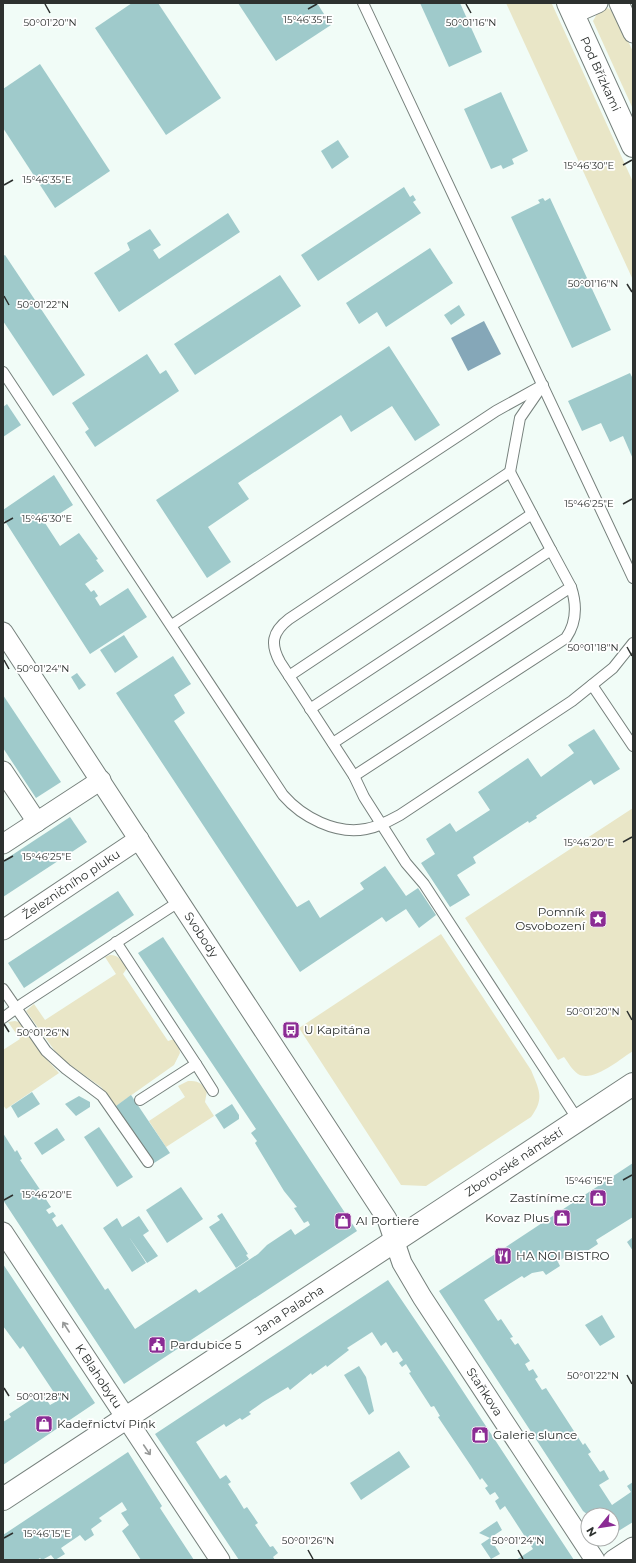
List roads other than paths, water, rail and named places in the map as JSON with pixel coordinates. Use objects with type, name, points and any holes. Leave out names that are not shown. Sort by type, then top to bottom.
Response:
[{"type":"main road","name":"Pod Břízkami","points":[[570,9],[633,146]]},
{"type":"main road","name":"Zborovské náměstí","points":[[395,1241],[633,1084]]},
{"type":"main road","name":"Jana Palacha","points":[[3,1499],[395,1241]]},
{"type":"street","points":[[570,9],[598,3]]},
{"type":"street","points":[[619,3],[633,33]]},
{"type":"street","name":"Svobody","points":[[3,632],[387,1219],[395,1241]]},
{"type":"street","points":[[3,771],[37,822]]},
{"type":"street","points":[[3,844],[100,780]]},
{"type":"street","name":"Železničního pluku","points":[[3,930],[139,839]]},
{"type":"street","name":"K Blahobytu","points":[[3,1232],[220,1560]]},
{"type":"street","name":"Staňkova","points":[[395,1241],[402,1263],[422,1297],[595,1560]]},
{"type":"street","points":[[613,1560],[633,1547]]},
{"type":"lane","points":[[364,3],[633,578]]},
{"type":"lane","points":[[3,372],[290,803],[314,820],[344,829],[365,830],[400,815],[549,718],[592,685],[616,664],[633,643]]},
{"type":"lane","points":[[354,776],[566,638],[571,631],[575,614],[574,596],[510,472],[520,418],[543,385]]},
{"type":"lane","points":[[172,624],[496,411],[543,385]]},
{"type":"lane","points":[[510,472],[282,624],[276,630],[273,644],[274,652],[354,776],[364,797],[406,862],[424,884],[578,1120]]},
{"type":"lane","points":[[289,676],[532,514]]},
{"type":"lane","points":[[310,709],[551,550]]},
{"type":"lane","points":[[333,743],[570,587]]},
{"type":"lane","points":[[592,685],[633,746]]},
{"type":"lane","points":[[3,1018],[180,901]]},
{"type":"lane","points":[[116,942],[213,1090]]},
{"type":"lane","points":[[3,989],[46,1051],[55,1060],[102,1096],[148,1162]]},
{"type":"lane","points":[[140,1100],[196,1064]]},
{"type":"water","points":[[484,321],[501,354],[468,371],[451,338]]},
{"type":"place","name":"Pomník Osvobození","points":[[598,919]]},
{"type":"place","name":"U Kapitána","points":[[291,1030]]},
{"type":"place","name":"Zastíníme.cz","points":[[598,1198]]},
{"type":"place","name":"Kovaz Plus","points":[[562,1218]]},
{"type":"place","name":"Al Portiere","points":[[343,1221]]},
{"type":"place","name":"HA NOI BISTRO","points":[[503,1256]]},
{"type":"place","name":"Pardubice 5","points":[[157,1345]]},
{"type":"place","name":"Kadeřnictví Pink","points":[[44,1424]]},
{"type":"place","name":"Galerie slunce","points":[[480,1435]]}]
